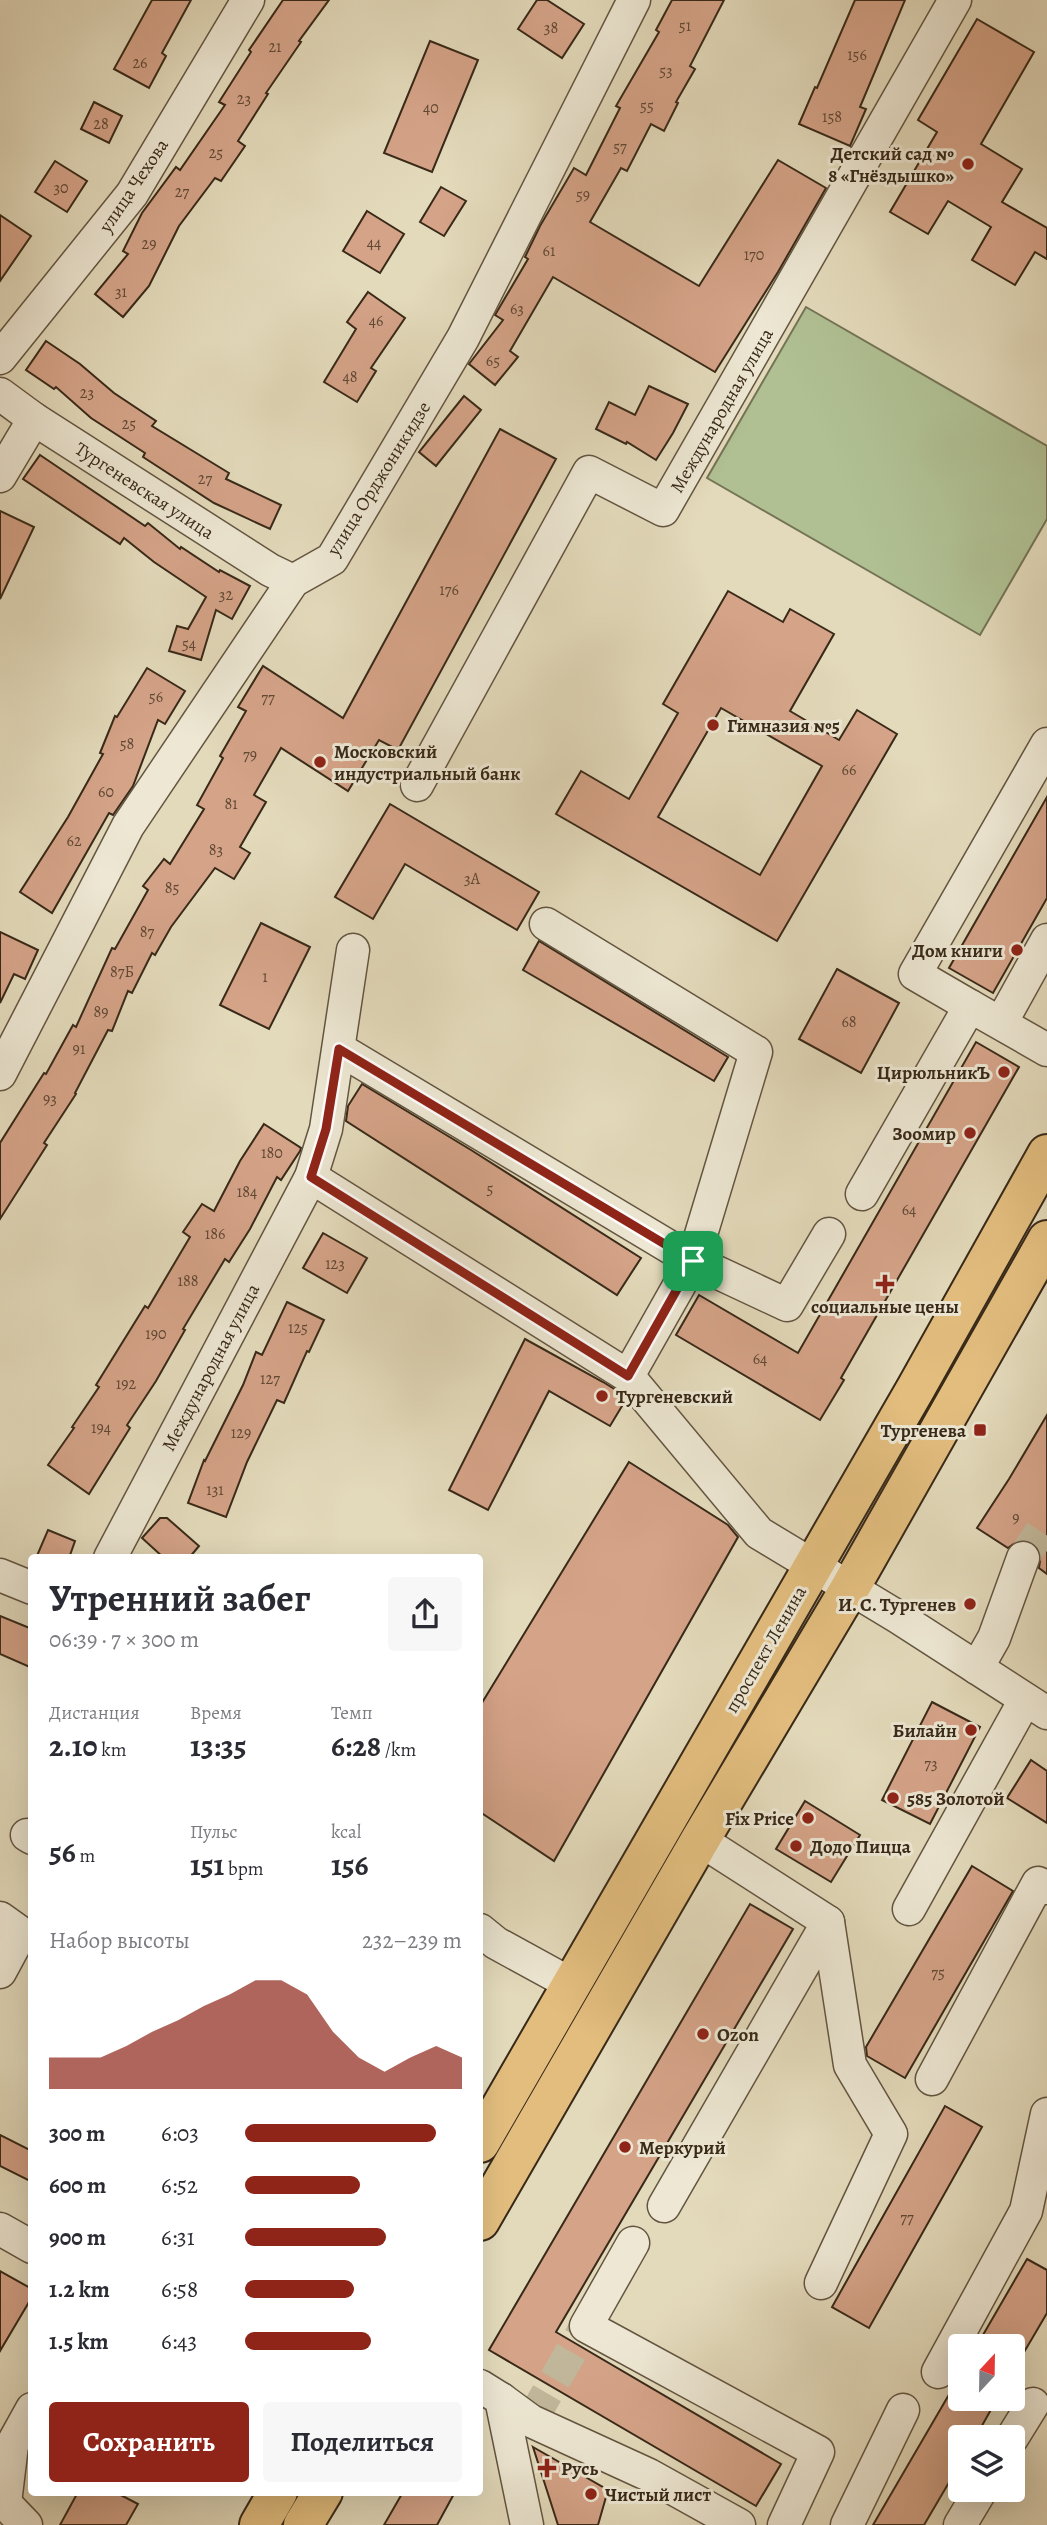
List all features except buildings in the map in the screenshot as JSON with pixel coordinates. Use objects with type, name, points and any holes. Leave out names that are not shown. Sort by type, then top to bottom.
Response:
[{"type":"main road","name":"проспект Ленина","points":[[483,2138],[1047,1154]]},
{"type":"main road","points":[[483,2216],[700,1840],[850,1588],[1047,1240]]},
{"type":"main road","points":[[259,2525],[276,2496]]},
{"type":"main road","points":[[303,2525],[321,2496]]},
{"type":"street","name":"улица Чехова","points":[[0,358],[132,194],[248,0]]},
{"type":"street","name":"улица Орджоникидзе","points":[[0,1074],[128,826],[293,581],[332,559],[437,383],[469,326],[634,0]]},
{"type":"street","name":"Международная улица","points":[[417,785],[589,472],[663,510],[955,0]]},
{"type":"street","name":"Тургеневская улица","points":[[0,394],[34,419],[270,570],[293,581]]},
{"type":"street","points":[[0,476],[34,419]]},
{"type":"street","points":[[1047,744],[915,974],[1047,1050]]},
{"type":"street","points":[[546,925],[756,1052],[693,1261],[628,1376]]},
{"type":"street","points":[[1001,1023],[1047,940]]},
{"type":"street","name":"Международная улица","points":[[112,1554],[311,1177],[326,1129],[353,950]]},
{"type":"street","points":[[862,1194],[970,1006]]},
{"type":"street","points":[[339,1049],[693,1261],[787,1305],[829,1234]]},
{"type":"street","points":[[311,1177],[628,1376],[759,1533],[1036,1707],[909,1909]]},
{"type":"street","points":[[977,1668],[995,1638],[1023,1558]]},
{"type":"street","points":[[0,1575],[28,1586]]},
{"type":"street","points":[[700,1840],[828,1922],[850,2065],[891,2134],[821,2283]]},
{"type":"street","points":[[932,2079],[1038,1882],[1047,1888]]},
{"type":"street","points":[[0,1918],[20,1933],[0,1972]]},
{"type":"street","points":[[664,2206],[828,1922]]},
{"type":"street","points":[[483,1932],[496,1943],[571,1984]]},
{"type":"street","points":[[938,2372],[1026,2211],[1047,2114]]},
{"type":"street","points":[[0,2229],[28,2245]]},
{"type":"street","points":[[633,2243],[586,2326],[818,2452],[784,2525]]},
{"type":"street","points":[[490,2392],[527,2525]]},
{"type":"street","points":[[490,2392],[531,2421],[649,2475],[739,2525]]},
{"type":"street","points":[[1020,2425],[1033,2404]]},
{"type":"street","points":[[848,2525],[903,2410]]},
{"type":"street","points":[[13,2514],[12,2445],[28,2416]]},
{"type":"street","points":[[960,2525],[974,2502]]},
{"type":"green space","points":[[806,307],[1047,446],[1047,519],[980,635],[707,478]]},
{"type":"tunnel","points":[[1023,1558],[1047,1522]]},
{"type":"tunnel","points":[[531,2421],[586,2326]]},
{"type":"place","name":"Детский сад № 8 «Гнёздышко»","points":[[968,164]]},
{"type":"place","name":"Гимназия №5","points":[[713,725]]},
{"type":"place","name":"Московский индустриальный банк","points":[[320,762]]},
{"type":"place","name":"Дом книги","points":[[1017,950]]},
{"type":"place","name":"ЦирюльникЪ","points":[[1004,1072]]},
{"type":"place","name":"Зоомир","points":[[970,1133]]},
{"type":"place","name":"социальные цены","points":[[885,1284]]},
{"type":"place","name":"Тургеневский","points":[[602,1396]]},
{"type":"place","name":"Тургенева","points":[[980,1430]]},
{"type":"place","name":"И. С. Тургенев","points":[[970,1604]]},
{"type":"place","name":"Билайн","points":[[971,1730]]},
{"type":"place","name":"585 Золотой","points":[[893,1798]]},
{"type":"place","name":"Fix Price","points":[[808,1818]]},
{"type":"place","name":"Додо Пицца","points":[[796,1846]]},
{"type":"place","name":"Ozon","points":[[703,2034]]},
{"type":"place","name":"Меркурий","points":[[625,2147]]},
{"type":"place","name":"Русь","points":[[547,2468]]},
{"type":"place","name":"Чистый лист","points":[[591,2494]]},
{"type":"route","points":[[339,1049],[693,1261],[628,1376],[311,1177],[326,1129],[339,1049]]}]
